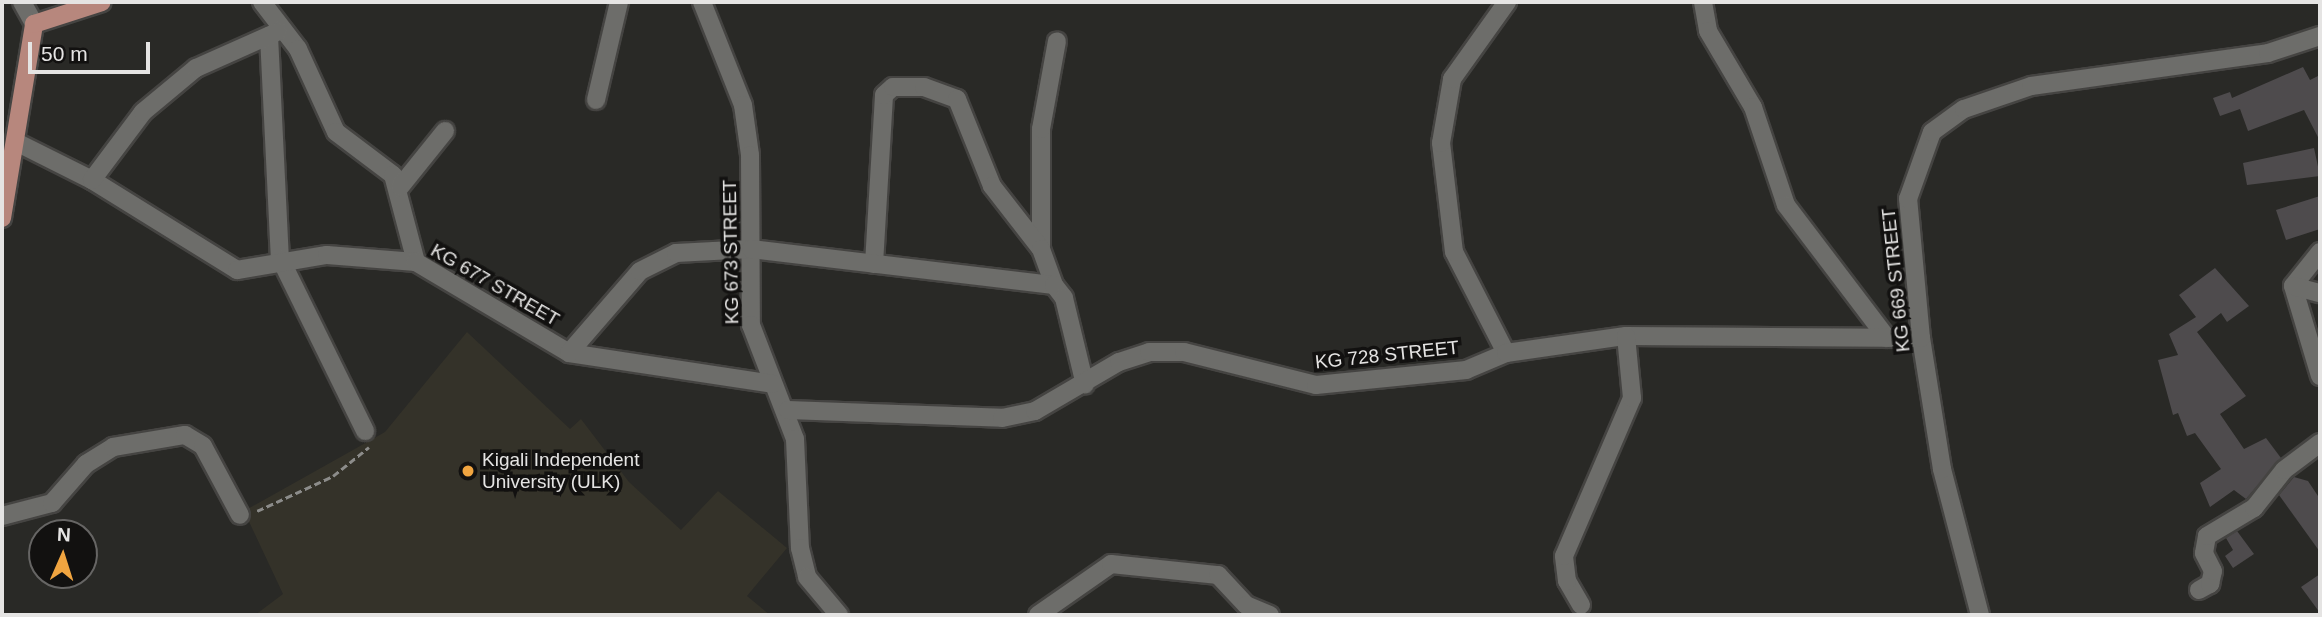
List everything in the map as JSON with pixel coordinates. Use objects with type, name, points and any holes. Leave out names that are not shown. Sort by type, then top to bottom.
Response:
[{"type":"main road","points":[[2,218],[18,143],[34,24],[102,2]]},
{"type":"street","points":[[22,2],[34,24]]},
{"type":"street","points":[[262,2],[275,33],[325,98],[336,132],[382,160],[400,187],[416,261]]},
{"type":"street","points":[[596,100],[619,2]]},
{"type":"street","name":"KG 673 STREET","points":[[702,2],[743,105],[751,249],[751,325],[773,384],[788,411],[807,576],[839,615]]},
{"type":"street","points":[[1506,353],[1454,251],[1441,143],[1452,79],[1507,2]]},
{"type":"street","points":[[1703,2],[1708,31],[1753,107],[1786,205],[1887,338]]},
{"type":"street","points":[[92,180],[144,112],[186,77],[275,33]]},
{"type":"street","points":[[275,33],[280,258],[365,431]]},
{"type":"street","name":"KG 669 STREET","points":[[1980,615],[1942,468],[1922,338],[1908,199],[1932,132],[1964,109],[2031,86],[2268,53],[2320,36]]},
{"type":"street","points":[[1041,249],[1041,129],[1057,41]]},
{"type":"street","points":[[874,264],[884,95],[893,87],[924,87],[957,99],[992,186],[1041,249],[1054,285],[1064,298],[1085,385]]},
{"type":"street","points":[[400,187],[445,131]]},
{"type":"street","name":"KG 677 STREET","points":[[18,143],[92,180],[237,270],[280,258],[344,254],[416,261],[569,353],[773,384]]},
{"type":"street","points":[[569,353],[640,271],[676,253],[751,249],[1054,285]]},
{"type":"street","points":[[2293,286],[2320,253]]},
{"type":"street","points":[[2293,286],[2320,293]]},
{"type":"street","points":[[2293,286],[2319,374]]},
{"type":"street","points":[[1581,605],[1567,580],[1564,556],[1632,398],[1626,336]]},
{"type":"street","name":"KG 728 STREET","points":[[788,411],[967,422],[1035,411],[1149,352],[1184,352],[1316,386],[1466,370],[1506,353],[1626,336],[1922,338]]},
{"type":"street","points":[[2,516],[52,503],[86,464],[113,447],[185,435],[203,446],[240,515]]},
{"type":"street","points":[[2199,590],[2210,584],[2213,572],[2204,553],[2207,536],[2254,508],[2284,470],[2320,443]]},
{"type":"street","points":[[1038,615],[1111,564],[1218,575],[1246,605],[1270,615]]},
{"type":"path","points":[[240,515],[333,476],[369,448],[365,431]]},
{"type":"shaded area","name":"Kigali Independent University (ULK)","points":[[467,332],[570,429],[581,419],[629,482],[681,530],[718,491],[787,548],[747,596],[770,615],[255,615],[283,594],[244,511],[385,432]]},
{"type":"building","points":[[2303,67],[2310,80],[2320,75],[2320,141],[2304,110],[2248,131],[2240,109],[2220,116],[2213,98],[2230,92],[2232,98]]},
{"type":"building","points":[[2314,148],[2320,176],[2247,185],[2243,163]]},
{"type":"building","points":[[2320,196],[2320,229],[2286,240],[2276,210]]},
{"type":"building","points":[[2215,268],[2249,306],[2227,322],[2221,313],[2197,332],[2246,396],[2220,414],[2244,449],[2266,438],[2281,458],[2246,499],[2234,490],[2210,507],[2200,483],[2221,469],[2195,433],[2187,436],[2178,413],[2173,415],[2158,360],[2178,355],[2169,334],[2196,317],[2179,295]]},
{"type":"building","points":[[2294,477],[2308,481],[2320,499],[2320,552],[2279,495]]},
{"type":"building","points":[[2237,531],[2254,554],[2233,568],[2225,556],[2233,550],[2226,538]]},
{"type":"building","points":[[2320,574],[2320,613],[2301,587]]},
{"type":"place","name":"Kigali Independent University (ULK)","points":[[468,471]]}]
